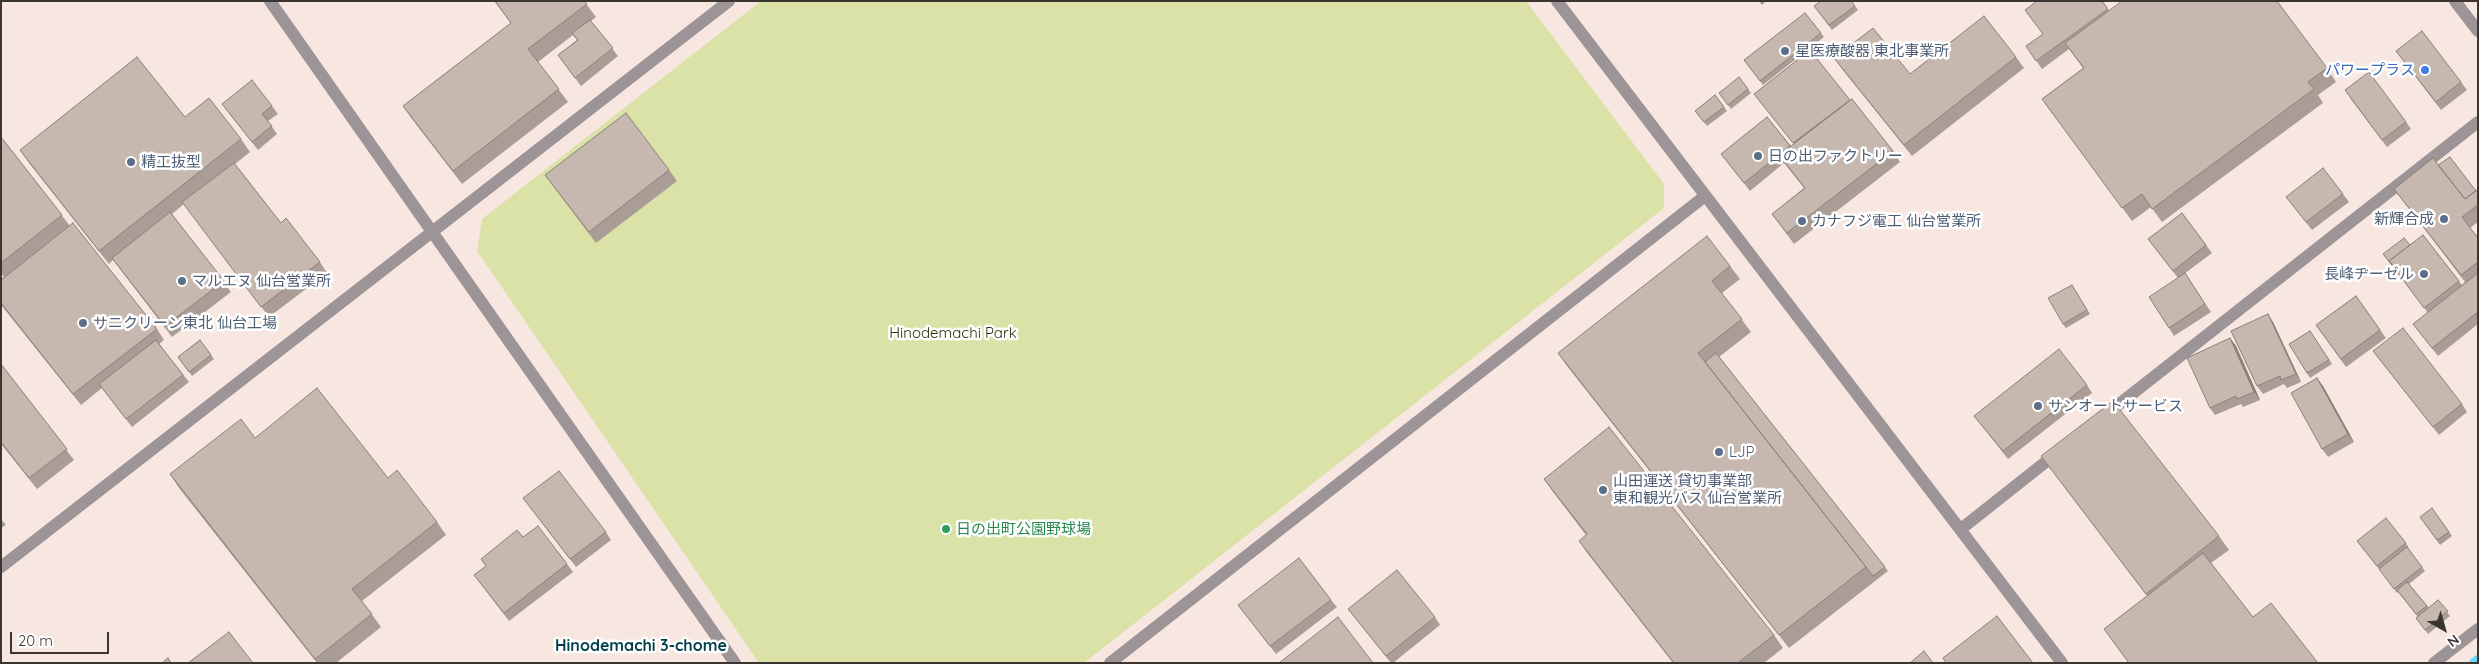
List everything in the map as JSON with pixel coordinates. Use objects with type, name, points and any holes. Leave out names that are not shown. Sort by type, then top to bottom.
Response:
[{"type":"street","points":[[270,1],[735,663]]},
{"type":"street","points":[[1,567],[729,1]]},
{"type":"street","points":[[1557,1],[2062,663]]},
{"type":"street","points":[[2455,1],[2478,31]]},
{"type":"street","points":[[2092,426],[2478,122]]},
{"type":"street","points":[[1110,663],[1705,196]]},
{"type":"street","points":[[1961,529],[2069,444]]},
{"type":"street","points":[[2434,663],[2478,629]]},
{"type":"green space","name":"Hinodemachi Park","points":[[761,1],[1526,1],[1664,184],[1664,208],[1084,663],[759,663],[477,251],[482,219]]},
{"type":"building","points":[[495,1],[584,1],[587,4],[528,49],[559,89],[453,171],[403,106],[511,23]]},
{"type":"building","points":[[1821,1],[1851,1],[1855,6],[1829,25],[1814,6]]},
{"type":"building","points":[[2037,1],[2102,1],[2108,9],[2036,61],[2026,46],[2043,34],[2025,10]]},
{"type":"building","points":[[2122,1],[2277,1],[2327,68],[2308,82],[2314,89],[2152,209],[2142,194],[2122,208],[2042,99],[2084,68],[2065,43]]},
{"type":"building","points":[[1805,13],[1821,33],[1760,81],[1744,60]]},
{"type":"building","points":[[1984,16],[2016,57],[1904,145],[1834,58],[1873,28],[1910,74]]},
{"type":"building","points":[[590,20],[613,48],[575,78],[558,55],[578,40],[572,33]]},
{"type":"building","points":[[2422,31],[2461,82],[2436,102],[2396,51]]},
{"type":"building","points":[[1810,50],[1850,100],[1793,143],[1754,94]]},
{"type":"building","points":[[137,57],[185,117],[209,98],[241,139],[99,251],[20,150]]},
{"type":"building","points":[[2369,72],[2406,122],[2382,140],[2345,90]]},
{"type":"building","points":[[1739,77],[1748,89],[1728,105],[1719,93]]},
{"type":"building","points":[[252,80],[272,106],[262,114],[272,126],[252,142],[222,104]]},
{"type":"building","points":[[1715,95],[1724,107],[1704,122],[1695,111]]},
{"type":"building","points":[[1852,99],[1893,151],[1787,233],[1772,214],[1805,188],[1779,155]]},
{"type":"building","points":[[626,113],[669,170],[589,232],[545,175]]},
{"type":"building","points":[[1767,117],[1790,146],[1744,183],[1721,154]]},
{"type":"building","points":[[1,137],[62,215],[1,263]]},
{"type":"building","points":[[2450,157],[2476,191],[2465,199],[2438,165]]},
{"type":"building","points":[[2433,158],[2465,199],[2478,189],[2478,205],[2462,217],[2478,238],[2478,262],[2461,275],[2394,189]]},
{"type":"building","points":[[234,163],[281,223],[286,218],[320,262],[261,307],[182,202]]},
{"type":"building","points":[[2323,168],[2343,194],[2306,222],[2286,197]]},
{"type":"building","points":[[170,212],[224,281],[165,326],[112,258]]},
{"type":"building","points":[[2182,213],[2206,245],[2173,271],[2148,239]]},
{"type":"building","points":[[73,223],[157,329],[73,394],[1,303],[1,280]]},
{"type":"building","points":[[2423,235],[2459,281],[2424,308],[2389,261]]},
{"type":"building","points":[[1707,236],[1730,266],[1712,281],[1742,319],[1698,353],[1866,567],[1779,635],[1558,353]]},
{"type":"building","points":[[2404,238],[2410,245],[2389,261],[2392,265],[2383,254]]},
{"type":"building","points":[[2185,273],[2205,304],[2169,328],[2149,297]]},
{"type":"building","points":[[2478,273],[2478,312],[2432,348],[2413,324]]},
{"type":"building","points":[[2072,285],[2087,310],[2063,324],[2048,298]]},
{"type":"building","points":[[2356,296],[2380,330],[2341,359],[2316,325]]},
{"type":"building","points":[[2268,314],[2296,374],[2281,380],[2280,376],[2257,386],[2231,331]]},
{"type":"building","points":[[2403,328],[2462,404],[2433,427],[2373,351]]},
{"type":"building","points":[[2310,331],[2329,360],[2307,373],[2289,344]]},
{"type":"building","points":[[2230,338],[2254,392],[2237,399],[2236,396],[2210,408],[2187,358]]},
{"type":"building","points":[[156,340],[183,375],[126,419],[99,384]]},
{"type":"building","points":[[200,340],[211,355],[189,372],[178,357]]},
{"type":"building","points":[[2059,349],[2087,385],[2003,451],[1974,416]]},
{"type":"building","points":[[1716,353],[1885,567],[1873,576],[1705,362]]},
{"type":"building","points":[[1,364],[67,449],[29,478],[1,442]]},
{"type":"building","points":[[2317,378],[2348,434],[2322,449],[2291,393]]},
{"type":"building","points":[[317,388],[388,478],[397,470],[437,522],[352,589],[372,614],[315,659],[170,474],[241,419],[255,438]]},
{"type":"building","points":[[2113,401],[2219,536],[2146,594],[2041,456]]},
{"type":"building","points":[[1609,427],[1774,635],[1738,663],[1674,663],[1579,541],[1587,534],[1544,479]]},
{"type":"building","points":[[559,471],[606,532],[570,559],[523,498]]},
{"type":"building","points":[[2432,508],[2449,532],[2437,540],[2420,517]]},
{"type":"building","points":[[2386,518],[2406,543],[2377,566],[2357,541]]},
{"type":"building","points":[[538,526],[567,564],[504,613],[474,575],[486,566],[481,559],[517,530],[523,537]]},
{"type":"building","points":[[2407,547],[2422,567],[2394,589],[2379,569]]},
{"type":"building","points":[[2203,553],[2253,617],[2271,603],[2318,663],[2129,663],[2104,629]]},
{"type":"building","points":[[1299,558],[1331,600],[1270,646],[1238,605]]},
{"type":"building","points":[[1397,570],[1435,617],[1386,656],[1348,609]]},
{"type":"building","points":[[2407,582],[2427,606],[2416,614],[2397,590]]},
{"type":"building","points":[[2438,600],[2448,611],[2425,630],[2416,618]]},
{"type":"building","points":[[1997,616],[2033,663],[1946,663],[1943,658]]},
{"type":"building","points":[[1338,617],[1373,663],[1279,663]]},
{"type":"building","points":[[229,632],[253,663],[188,663]]},
{"type":"building","points":[[1924,651],[1933,663],[1910,663]]},
{"type":"building","points":[[168,658],[171,663],[162,663]]},
{"type":"waterway","points":[[2474,663],[2478,660]]},
{"type":"place","name":"星医療酸器 東北事業所","points":[[1785,51]]},
{"type":"place","name":"パワープラス","points":[[2425,70]]},
{"type":"place","name":"日の出ファクトリー","points":[[1758,156]]},
{"type":"place","name":"精工抜型","points":[[131,162]]},
{"type":"place","name":"新輝合成","points":[[2444,219]]},
{"type":"place","name":"カナフジ電工 仙台営業所","points":[[1802,221]]},
{"type":"place","name":"長峰ヂーゼル","points":[[2424,274]]},
{"type":"place","name":"マルエヌ 仙台営業所","points":[[182,281]]},
{"type":"place","name":"サニクリーン東北 仙台工場","points":[[83,323]]},
{"type":"place","name":"サンオートサービス","points":[[2038,406]]},
{"type":"place","name":"LJP","points":[[1719,452]]},
{"type":"place","name":"山田運送 貸切事業部 東和観光バス 仙台営業所","points":[[1603,490]]},
{"type":"place","name":"日の出町公園野球場","points":[[946,529]]},
{"type":"district","name":"Hinodemachi 3-chome","points":[[641,646]]}]
